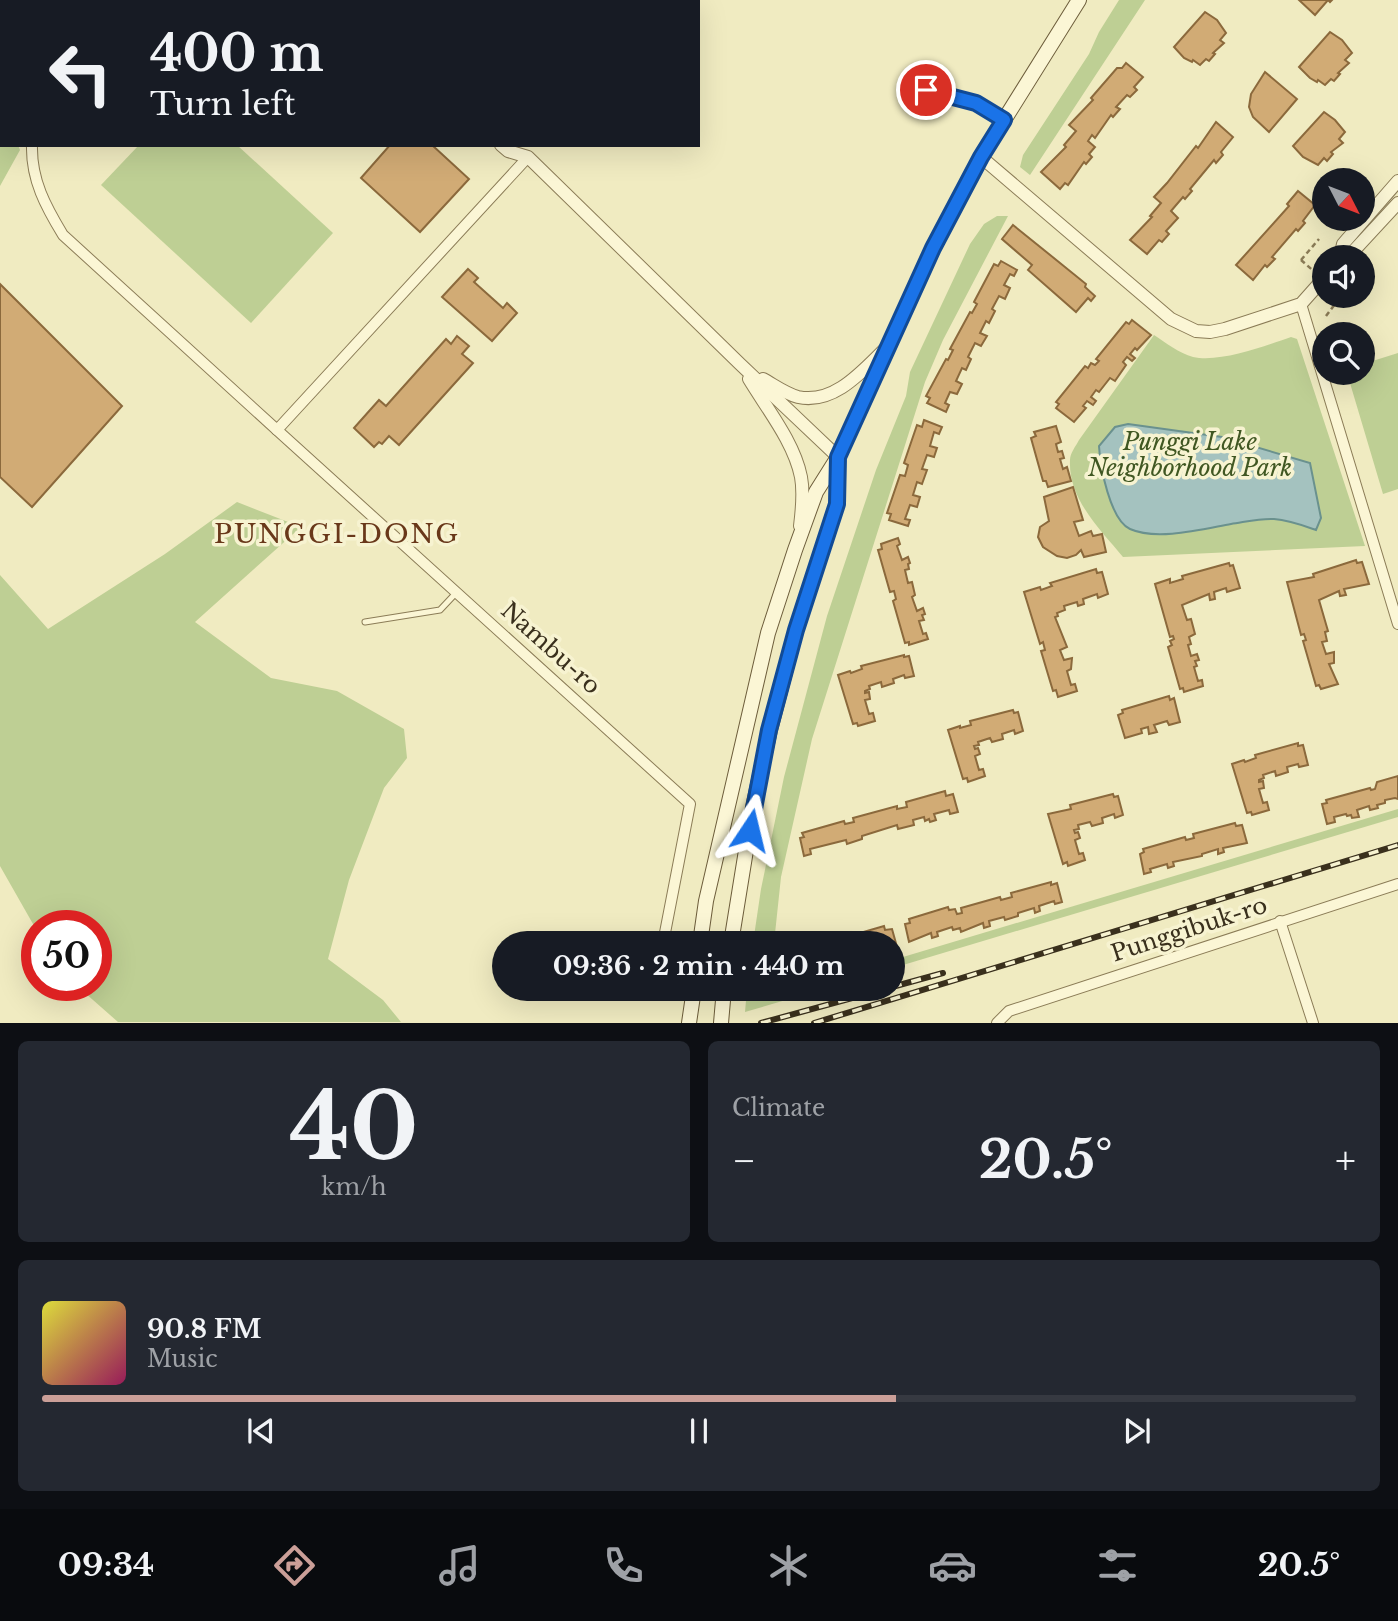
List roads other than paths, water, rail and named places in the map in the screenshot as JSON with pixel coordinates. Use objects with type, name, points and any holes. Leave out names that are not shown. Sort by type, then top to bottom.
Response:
[{"type":"main road","points":[[702,931],[706,901],[768,633],[799,537],[817,492],[838,457],[933,248],[981,157],[1079,0]]},
{"type":"main road","points":[[733,931],[753,807],[769,730],[796,630],[837,504],[838,457]]},
{"type":"main road","points":[[689,1023],[692,1001]]},
{"type":"main road","points":[[721,1023],[723,1001]]},
{"type":"street","name":"Nambu-ro","points":[[32,147],[32,158],[43,202],[63,235],[690,804],[665,931]]},
{"type":"street","points":[[503,147],[508,151],[528,151],[740,364],[838,457]]},
{"type":"street","points":[[277,430],[528,151]]},
{"type":"street","points":[[981,157],[1182,326],[1210,332],[1301,304],[1312,293]]},
{"type":"street","points":[[1343,245],[1398,181]]},
{"type":"street","points":[[1359,245],[1398,203]]},
{"type":"street","points":[[1301,304],[1398,624]]},
{"type":"street","points":[[740,364],[784,392],[800,398],[822,396],[844,387],[887,346]]},
{"type":"street","points":[[740,364],[789,444],[801,475],[799,537]]},
{"type":"street","name":"Punggibuk-ro","points":[[997,1023],[1009,1011],[1398,884]]},
{"type":"street","points":[[1280,921],[1313,1023]]},
{"type":"lane","points":[[911,85],[976,103],[1004,120]]},
{"type":"lane","points":[[365,622],[440,610],[456,593]]},
{"type":"water","points":[[1128,424],[1222,437],[1310,463],[1321,518],[1316,530],[1269,519],[1166,534],[1130,529],[1123,524],[1112,504],[1101,466],[1099,446],[1115,427]]},
{"type":"railway","points":[[814,1023],[1398,845]]},
{"type":"railway","points":[[905,983],[943,973]]},
{"type":"railway","points":[[761,1023],[841,1001]]},
{"type":"district","name":"PUNGGI-DONG","points":[[337,534]]},
{"type":"park label","name":"Punggi Lake Neighborhood Park","points":[[1190,455]]}]
